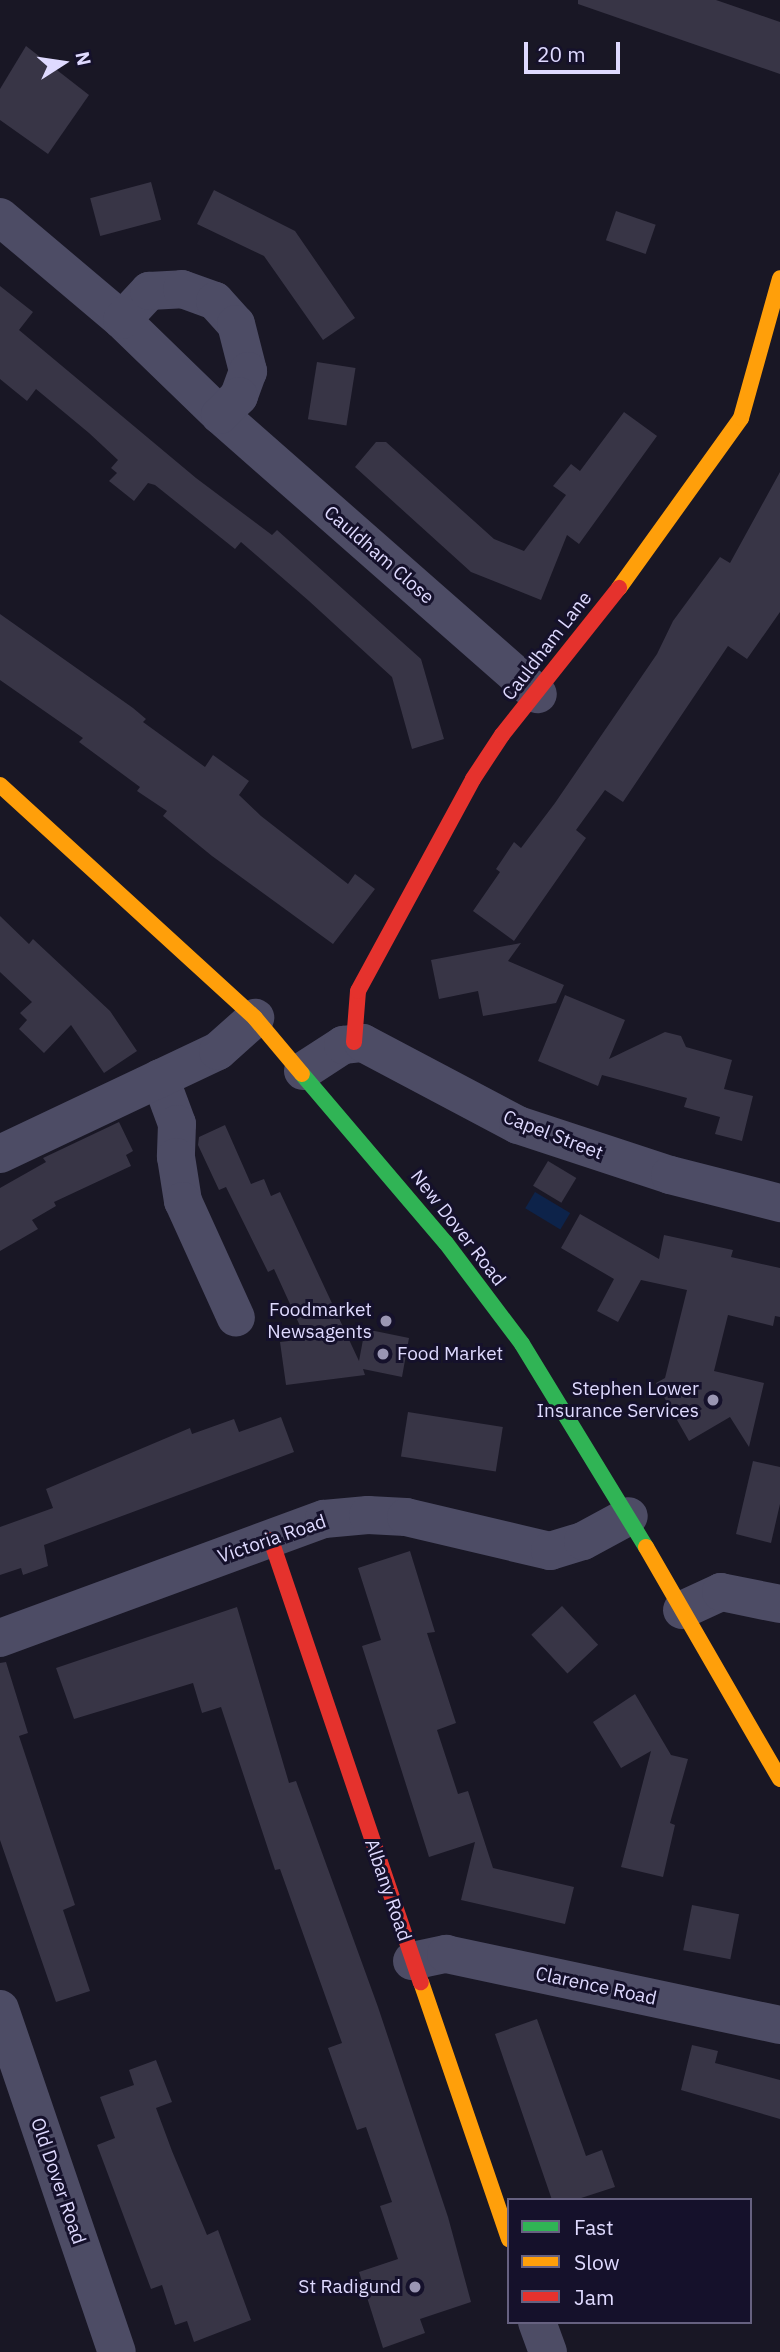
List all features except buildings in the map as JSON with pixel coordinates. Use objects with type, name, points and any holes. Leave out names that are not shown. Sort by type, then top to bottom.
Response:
[{"type":"street","name":"Cauldham Close","points":[[0,217],[122,320],[220,415],[538,694]]},
{"type":"street","name":"Cauldham Lane","points":[[354,1042],[354,1001],[379,945],[473,779],[592,625],[741,418],[780,278]]},
{"type":"street","points":[[122,320],[149,291],[182,289],[215,301],[236,324],[248,371],[239,396],[220,415]]},
{"type":"street","name":"New Dover Road","points":[[0,785],[255,1018],[303,1071],[446,1243],[522,1344],[629,1516],[780,1780]]},
{"type":"street","points":[[0,1154],[229,1044],[255,1018]]},
{"type":"street","points":[[303,1071],[354,1042]]},
{"type":"street","name":"Capel Street","points":[[354,1042],[377,1049],[518,1125],[683,1178],[780,1203]]},
{"type":"street","points":[[160,1078],[177,1124],[176,1157],[183,1201],[236,1319]]},
{"type":"street","name":"Victoria Road","points":[[0,1638],[324,1520],[387,1515],[551,1551],[583,1541],[629,1516]]},
{"type":"street","name":"Albany Road","points":[[271,1539],[412,1961],[507,2233]]},
{"type":"street","points":[[682,1610],[721,1592],[780,1604]]},
{"type":"street","name":"Clarence Road","points":[[412,1961],[446,1954],[780,2025]]},
{"type":"street","name":"Old Dover Road","points":[[0,2010],[117,2352]]},
{"type":"street","points":[[538,2324],[548,2352]]},
{"type":"water","points":[[535,1192],[570,1213],[560,1229],[525,1208]]},
{"type":"traffic: fast","points":[[302,1074],[446,1243],[522,1344],[646,1547]]},
{"type":"traffic: slow","points":[[619,588],[741,418],[780,278]]},
{"type":"traffic: slow","points":[[0,785],[255,1018],[302,1074]]},
{"type":"traffic: slow","points":[[646,1547],[780,1779]]},
{"type":"traffic: slow","points":[[421,1982],[507,2233]]},
{"type":"traffic: jam","points":[[354,1042],[358,991],[473,779],[502,735],[619,588]]},
{"type":"traffic: jam","points":[[271,1540],[421,1982]]},
{"type":"place","name":"Foodmarket Newsagents","points":[[386,1321]]},
{"type":"place","name":"Food Market","points":[[383,1354]]},
{"type":"place","name":"Stephen Lower Insurance Services","points":[[713,1400]]},
{"type":"place","name":"St Radigund","points":[[415,2287]]}]
